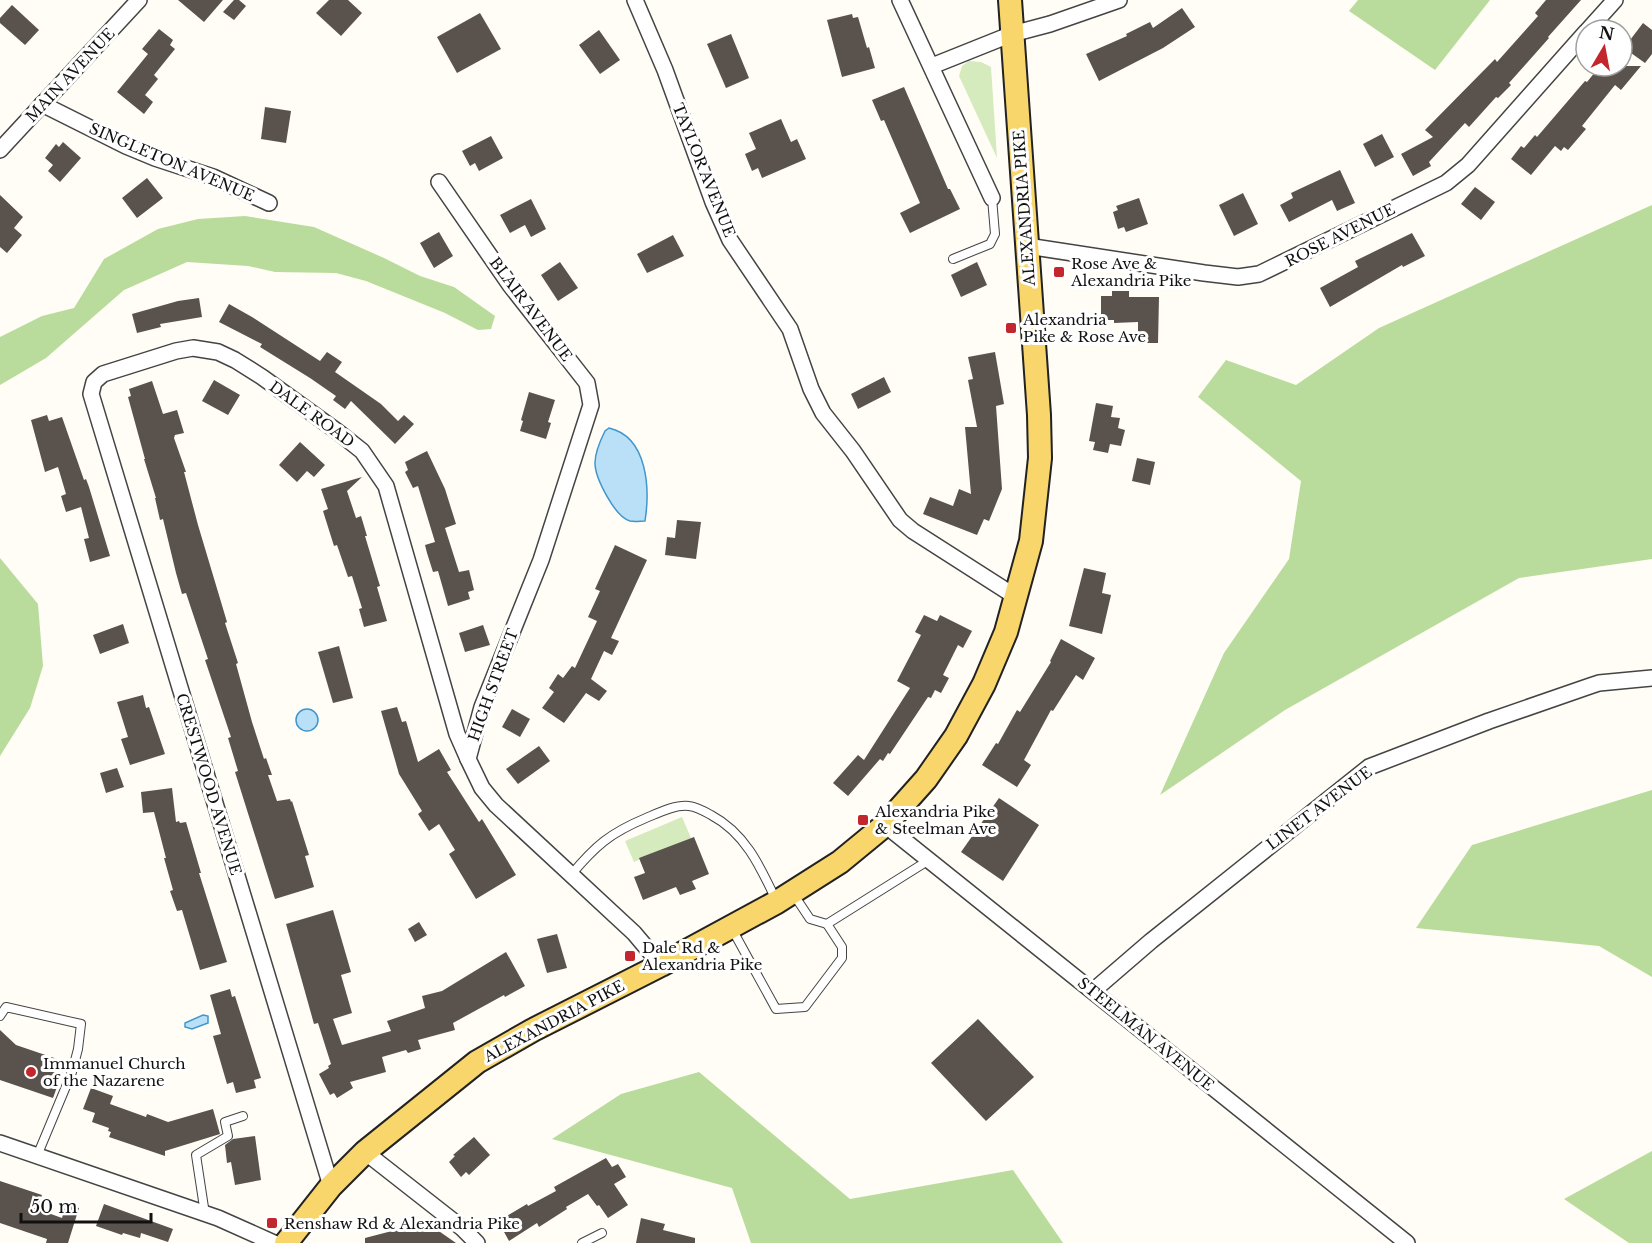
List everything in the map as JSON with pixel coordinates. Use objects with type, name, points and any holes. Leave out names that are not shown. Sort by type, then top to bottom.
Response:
[{"type":"main road","name":"ALEXANDRIA PIKE","points":[[286,1243],[331,1186],[365,1152],[477,1062],[785,897],[840,862],[885,825],[926,779],[956,736],[984,684],[1002,643],[1016,597],[1031,541],[1040,458],[1039,415],[1010,0]]},
{"type":"street","name":"MAIN AVENUE","points":[[0,150],[139,0]]},
{"type":"street","name":"TAYLOR AVENUE","points":[[635,0],[665,70],[730,240],[790,329],[811,389],[823,413],[853,451],[900,520],[913,531],[1016,597]]},
{"type":"street","name":"ALEXANDRIA PIKE","points":[[900,0],[992,198]]},
{"type":"street","points":[[932,66],[1012,34],[1050,24],[1119,0]]},
{"type":"street","name":"ROSE AVENUE","points":[[1599,18],[1615,0]]},
{"type":"street","name":"ROSE AVENUE","points":[[1027,246],[1204,273],[1238,277],[1259,274],[1446,183],[1456,176],[1574,46]]},
{"type":"street","name":"SINGLETON AVENUE","points":[[42,104],[136,150],[213,177],[269,203]]},
{"type":"street","name":"BLAIR AVENUE","points":[[439,182],[510,285],[587,383],[591,405],[579,445]]},
{"type":"street","name":"DALE ROAD","points":[[94,382],[103,374],[167,354],[193,348],[207,349],[235,360],[262,377],[362,451],[386,486],[458,734],[468,759]]},
{"type":"street","name":"CRESTWOOD AVENUE","points":[[94,382],[91,394],[331,1186]]},
{"type":"street","name":"HIGH STREET","points":[[579,445],[541,560],[482,707],[468,759],[482,788],[496,805],[634,933],[661,965]]},
{"type":"street","name":"LINET AVENUE","points":[[1093,991],[1184,913],[1369,767],[1489,721],[1599,683],[1652,678]]},
{"type":"street","name":"STEELMAN AVENUE","points":[[885,825],[1407,1243]]},
{"type":"street","points":[[0,1143],[205,1214],[274,1243]]},
{"type":"street","points":[[365,1152],[462,1228],[477,1243]]},
{"type":"lane","points":[[953,259],[990,244],[994,234],[992,198]]},
{"type":"lane","points":[[571,875],[594,848],[618,830],[675,807],[689,806],[721,820],[742,838],[785,897],[810,919],[827,924],[843,947],[842,958],[805,1007],[776,1010],[730,927]]},
{"type":"lane","points":[[827,924],[928,860]]},
{"type":"lane","points":[[0,1016],[6,1007],[81,1024],[72,1072],[37,1156]]},
{"type":"lane","points":[[205,1214],[196,1155],[228,1137],[225,1122],[243,1116]]},
{"type":"lane","points":[[582,1243],[602,1233]]},
{"type":"green space","points":[[1358,0],[1490,0],[1435,70],[1349,11]]},
{"type":"green space","points":[[969,61],[981,62],[991,67],[997,158],[959,76],[962,66]]},
{"type":"green space","points":[[1652,205],[1652,559],[1519,578],[1285,710],[1160,795],[1224,653],[1289,559],[1301,481],[1198,397],[1226,360],[1296,385],[1379,328]]},
{"type":"green space","points":[[245,216],[314,227],[420,276],[454,287],[495,316],[491,329],[478,330],[445,313],[366,281],[336,273],[275,272],[248,266],[187,262],[124,290],[46,358],[0,385],[0,337],[42,316],[74,308],[104,259],[158,229],[198,219]]},
{"type":"green space","points":[[0,558],[38,604],[43,666],[30,708],[0,756]]},
{"type":"green space","points":[[1652,790],[1652,977],[1599,946],[1416,928],[1472,845]]},
{"type":"green space","points":[[682,817],[691,838],[634,862],[625,841]]},
{"type":"green space","points":[[699,1072],[850,1199],[1013,1170],[1063,1243],[751,1243],[732,1188],[552,1139],[621,1094]]},
{"type":"green space","points":[[1652,1151],[1652,1243],[1629,1243],[1564,1199]]},
{"type":"water","points":[[609,428],[622,433],[639,453],[646,480],[645,521],[630,521],[624,518],[612,505],[598,478],[596,455],[603,435]]},
{"type":"water","points":[[307,709],[315,712],[318,720],[315,728],[307,731],[299,728],[296,720],[299,712]]},
{"type":"water","points":[[203,1015],[208,1016],[208,1023],[192,1029],[185,1027],[185,1023]]},
{"type":"building","points":[[178,0],[223,0],[204,22]]},
{"type":"building","points":[[234,0],[239,0],[246,6],[234,20],[223,12]]},
{"type":"building","points":[[329,0],[348,0],[362,13],[341,36],[316,13]]},
{"type":"building","points":[[1546,0],[1581,0],[1509,83],[1511,85],[1498,98],[1496,97],[1469,127],[1465,123],[1429,162],[1431,166],[1413,176],[1401,154],[1433,137],[1425,130],[1495,59],[1497,62],[1538,16],[1535,13]]},
{"type":"building","points":[[12,5],[39,30],[25,45],[0,23],[0,18]]},
{"type":"building","points":[[1182,8],[1195,27],[1163,48],[1099,81],[1086,54],[1127,36],[1126,34],[1150,22],[1153,28]]},
{"type":"building","points":[[480,13],[501,49],[457,73],[437,37]]},
{"type":"building","points":[[852,14],[853,18],[858,17],[875,68],[842,77],[827,20]]},
{"type":"building","points":[[1643,23],[1652,30],[1652,54],[1645,63],[1634,55],[1634,35]]},
{"type":"building","points":[[159,29],[173,40],[170,45],[175,49],[154,75],[158,79],[145,95],[153,102],[144,114],[117,92],[148,54],[142,49]]},
{"type":"building","points":[[599,30],[620,60],[600,74],[579,45]]},
{"type":"building","points":[[731,34],[749,78],[726,88],[707,44]]},
{"type":"building","points":[[1634,66],[1641,66],[1634,74]]},
{"type":"building","points":[[1590,78],[1631,78],[1621,90],[1615,85],[1582,126],[1586,129],[1568,150],[1564,147],[1561,151],[1555,146],[1531,175],[1511,159],[1521,146],[1524,148],[1535,135],[1537,137],[1585,81],[1587,82]]},
{"type":"building","points":[[904,87],[948,189],[960,209],[910,233],[900,213],[920,203],[884,120],[881,121],[872,100]]},
{"type":"building","points":[[265,107],[291,111],[286,143],[261,139]]},
{"type":"building","points":[[781,119],[791,142],[797,139],[806,159],[762,178],[758,168],[752,171],[745,154],[756,149],[749,133]]},
{"type":"building","points":[[1382,134],[1394,157],[1375,167],[1363,144]]},
{"type":"building","points":[[491,136],[503,158],[479,171],[475,163],[470,166],[462,151]]},
{"type":"building","points":[[63,142],[81,158],[60,182],[48,171],[53,165],[45,158],[56,144],[59,147]]},
{"type":"building","points":[[1340,170],[1355,203],[1337,211],[1332,200],[1289,222],[1280,205],[1293,198],[1291,193]]},
{"type":"building","points":[[147,178],[163,198],[137,218],[122,198]]},
{"type":"building","points":[[1475,187],[1495,202],[1481,220],[1461,204]]},
{"type":"building","points":[[1243,193],[1258,224],[1234,236],[1219,205]]},
{"type":"building","points":[[0,195],[23,217],[14,228],[22,235],[7,253],[0,247]]},
{"type":"building","points":[[1139,198],[1148,224],[1126,232],[1124,227],[1118,229],[1113,212],[1118,210],[1116,206]]},
{"type":"building","points":[[531,199],[546,229],[531,237],[525,225],[510,233],[500,215]]},
{"type":"building","points":[[439,232],[453,256],[434,268],[420,243]]},
{"type":"building","points":[[1412,233],[1425,256],[1403,267],[1402,265],[1330,307],[1320,288],[1358,267],[1355,261]]},
{"type":"building","points":[[673,235],[684,256],[647,273],[637,254]]},
{"type":"building","points":[[560,262],[578,288],[558,301],[541,275]]},
{"type":"building","points":[[977,262],[987,285],[961,297],[951,275]]},
{"type":"building","points":[[1112,291],[1129,291],[1129,297],[1159,297],[1158,343],[1138,343],[1138,322],[1114,323],[1114,320],[1101,320],[1101,296],[1112,296]]},
{"type":"building","points":[[199,298],[202,317],[160,324],[161,327],[137,333],[132,314],[178,301]]},
{"type":"building","points":[[229,304],[320,361],[327,352],[342,362],[335,372],[381,404],[398,421],[404,415],[414,424],[395,444],[351,401],[345,409],[333,400],[336,396],[260,347],[262,344],[219,322]]},
{"type":"building","points":[[995,352],[1004,404],[996,406],[1002,489],[989,521],[984,519],[977,535],[923,514],[930,497],[953,506],[959,489],[971,494],[965,427],[977,427],[968,380],[973,379],[968,357]]},
{"type":"building","points":[[884,377],[891,392],[858,409],[851,394]]},
{"type":"building","points":[[214,380],[240,395],[228,415],[202,401]]},
{"type":"building","points":[[152,381],[163,414],[177,410],[184,433],[175,435],[174,438],[186,472],[184,472],[227,622],[225,623],[238,663],[236,664],[252,722],[264,759],[266,758],[272,775],[268,775],[277,801],[290,799],[292,801],[309,855],[305,856],[314,887],[275,899],[235,772],[238,771],[228,738],[231,737],[205,660],[208,659],[186,593],[182,594],[163,519],[160,520],[128,397],[131,396],[129,389]]},
{"type":"building","points":[[529,392],[555,400],[548,422],[551,423],[546,439],[520,431]]},
{"type":"building","points":[[1096,403],[1113,406],[1111,417],[1120,418],[1118,428],[1125,430],[1121,446],[1110,444],[1108,453],[1093,450],[1095,442],[1089,441]]},
{"type":"building","points":[[47,415],[49,421],[62,417],[84,480],[86,479],[89,487],[110,556],[90,562],[84,539],[89,538],[81,507],[66,512],[61,496],[66,494],[58,467],[45,472],[31,420]]},
{"type":"building","points":[[300,442],[325,465],[314,477],[307,471],[297,482],[279,465]]},
{"type":"building","points":[[427,451],[445,489],[456,524],[445,528],[459,572],[469,570],[474,590],[468,592],[470,599],[448,606],[438,571],[433,572],[425,545],[435,542],[418,486],[413,488],[405,472],[408,470],[405,462]]},
{"type":"building","points":[[1137,458],[1155,462],[1150,485],[1132,481]]},
{"type":"building","points":[[362,477],[347,491],[356,518],[361,516],[387,621],[364,627],[359,609],[362,608],[352,576],[348,577],[337,545],[334,546],[323,511],[328,509],[321,489]]},
{"type":"building","points":[[677,520],[701,522],[696,559],[665,555],[667,537],[675,538]]},
{"type":"building","points":[[615,545],[647,560],[611,638],[619,641],[612,655],[604,651],[591,679],[607,691],[599,701],[586,693],[564,723],[542,708],[554,692],[549,688],[558,674],[563,678],[572,666],[575,668],[597,621],[588,617],[600,591],[595,589]]},
{"type":"building","points":[[1084,568],[1106,573],[1102,593],[1111,595],[1102,634],[1069,626]]},
{"type":"building","points":[[924,615],[937,621],[940,615],[972,631],[963,648],[958,645],[943,675],[949,678],[941,693],[935,690],[931,698],[928,697],[890,754],[888,753],[883,761],[880,759],[848,796],[833,783],[858,755],[864,760],[910,688],[897,681],[921,635],[915,632]]},
{"type":"building","points":[[123,624],[129,643],[100,654],[93,635]]},
{"type":"building","points":[[483,625],[490,645],[465,652],[459,633]]},
{"type":"building","points":[[1061,639],[1095,658],[1083,680],[1076,675],[1053,711],[1051,710],[1024,760],[1031,765],[1017,787],[982,765],[996,743],[998,744],[1017,710],[1020,712],[1051,662]]},
{"type":"building","points":[[339,646],[353,698],[333,703],[318,652]]},
{"type":"building","points":[[143,695],[165,754],[130,765],[121,739],[128,737],[117,702]]},
{"type":"building","points":[[397,707],[402,722],[406,721],[418,762],[439,749],[451,770],[447,772],[479,822],[482,819],[516,875],[476,899],[449,854],[455,850],[439,824],[429,831],[418,814],[422,811],[399,774],[381,711]]},
{"type":"building","points":[[512,709],[530,719],[520,737],[502,727]]},
{"type":"building","points":[[539,746],[550,761],[518,784],[506,769]]},
{"type":"building","points":[[117,768],[124,787],[106,793],[100,773]]},
{"type":"building","points":[[172,788],[176,822],[186,822],[201,873],[199,873],[227,962],[200,970],[182,910],[177,911],[170,891],[173,890],[154,812],[143,813],[141,792]]},
{"type":"building","points":[[999,798],[1039,825],[1003,881],[961,852]]},
{"type":"building","points":[[694,837],[709,874],[692,881],[696,889],[680,895],[676,887],[643,900],[634,877],[645,873],[639,858]]},
{"type":"building","points":[[333,910],[351,972],[341,975],[352,1013],[333,1019],[342,1045],[391,1031],[387,1021],[425,1008],[422,996],[442,991],[506,952],[525,986],[453,1023],[455,1030],[418,1040],[421,1049],[408,1053],[406,1050],[382,1057],[386,1072],[350,1082],[353,1088],[337,1098],[334,1093],[330,1095],[319,1074],[331,1064],[318,1023],[314,1024],[286,924]]},
{"type":"building","points":[[419,922],[427,935],[415,942],[408,929]]},
{"type":"building","points":[[557,934],[567,968],[547,973],[537,939]]},
{"type":"building","points":[[230,989],[232,997],[235,996],[261,1078],[254,1080],[256,1088],[236,1093],[233,1082],[227,1084],[213,1036],[221,1034],[210,995]]},
{"type":"building","points":[[978,1019],[1034,1077],[986,1121],[931,1063]]},
{"type":"building","name":"Immanuel Church of the Nazarene","points":[[0,1030],[16,1045],[66,1062],[53,1098],[0,1080]]},
{"type":"building","points":[[91,1088],[113,1096],[110,1104],[168,1122],[213,1109],[220,1134],[165,1151],[165,1156],[109,1137],[111,1132],[108,1131],[109,1128],[92,1122],[95,1113],[83,1109]]},
{"type":"building","points":[[255,1136],[261,1180],[235,1185],[231,1162],[227,1163],[225,1145],[233,1139]]},
{"type":"building","points":[[474,1137],[490,1155],[469,1175],[466,1172],[461,1177],[449,1162],[455,1156],[453,1155]]},
{"type":"building","points":[[606,1158],[612,1167],[618,1164],[626,1177],[614,1184],[628,1205],[608,1218],[588,1194],[539,1227],[537,1223],[509,1241],[498,1221],[556,1191],[554,1187]]},
{"type":"building","points":[[0,1181],[42,1195],[37,1209],[62,1218],[66,1204],[79,1208],[68,1243],[46,1243],[47,1239],[0,1223]]},
{"type":"building","points":[[104,1204],[173,1229],[168,1242],[141,1233],[140,1238],[123,1233],[122,1235],[96,1226]]},
{"type":"building","points":[[420,1218],[456,1243],[365,1243],[365,1238],[415,1225]]},
{"type":"building","points":[[641,1218],[665,1224],[663,1230],[695,1238],[695,1243],[636,1243]]},
{"type":"place","name":"Rose Ave & Alexandria Pike","points":[[1059,272]]},
{"type":"place","name":"Alexandria Pike & Rose Ave","points":[[1011,328]]},
{"type":"place","name":"Alexandria Pike & Steelman Ave","points":[[863,820]]},
{"type":"place","name":"Dale Rd & Alexandria Pike","points":[[630,956]]},
{"type":"place","name":"Immanuel Church of the Nazarene","points":[[31,1072]]},
{"type":"place","name":"Renshaw Rd & Alexandria Pike","points":[[272,1223]]}]
